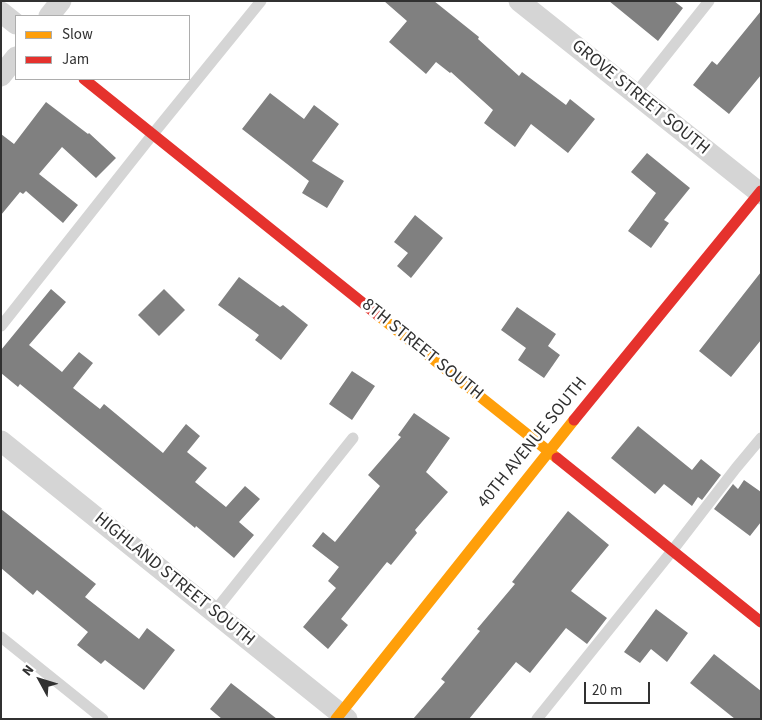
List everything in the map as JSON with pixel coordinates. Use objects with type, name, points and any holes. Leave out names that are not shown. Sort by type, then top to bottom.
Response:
[{"type":"street","points":[[50,15],[61,1]]},
{"type":"street","name":"GROVE STREET SOUTH","points":[[519,1],[760,193]]},
{"type":"street","points":[[1,12],[15,23]]},
{"type":"street","points":[[1,76],[15,58]]},
{"type":"street","name":"8TH STREET SOUTH","points":[[85,80],[761,622]]},
{"type":"street","name":"40TH AVENUE SOUTH","points":[[341,717],[548,451],[760,193]]},
{"type":"street","name":"HIGHLAND STREET SOUTH","points":[[1,441],[341,717]]},
{"type":"lane","points":[[1,326],[261,1]]},
{"type":"lane","points":[[635,94],[709,1]]},
{"type":"lane","points":[[214,612],[353,438]]},
{"type":"lane","points":[[537,719],[761,438]]},
{"type":"lane","points":[[1,637],[103,719]]},
{"type":"building","points":[[384,1],[434,1],[479,37],[478,39],[519,76],[522,72],[566,105],[570,99],[595,119],[568,153],[531,124],[515,147],[484,123],[493,110],[451,72],[436,62],[426,74],[389,42],[407,21]]},
{"type":"building","points":[[609,1],[674,1],[683,8],[658,41]]},
{"type":"building","points":[[761,11],[761,75],[729,114],[693,85],[712,61],[717,65]]},
{"type":"building","points":[[270,93],[304,119],[314,105],[339,124],[312,161],[344,181],[327,208],[302,193],[309,181],[242,129]]},
{"type":"building","points":[[46,102],[89,133],[116,158],[96,178],[62,147],[39,174],[78,205],[63,223],[26,191],[23,194],[20,192],[1,215],[1,134],[14,144]]},
{"type":"building","points":[[647,153],[690,188],[664,220],[669,223],[651,248],[628,231],[656,193],[631,172]]},
{"type":"building","points":[[415,215],[443,238],[411,278],[397,266],[408,253],[394,242]]},
{"type":"building","points":[[761,272],[761,340],[731,377],[699,351]]},
{"type":"building","points":[[239,277],[280,307],[283,305],[308,325],[281,360],[255,340],[259,335],[218,305]]},
{"type":"building","points":[[51,289],[66,302],[29,345],[62,372],[79,352],[93,363],[73,388],[100,409],[104,404],[163,453],[186,424],[200,436],[187,452],[207,468],[195,482],[226,507],[245,486],[260,499],[239,522],[254,535],[234,558],[20,384],[18,387],[1,373],[1,350]]},
{"type":"building","points":[[164,289],[185,310],[159,336],[138,315]]},
{"type":"building","points":[[517,307],[556,334],[548,346],[560,355],[544,378],[518,360],[526,348],[501,330]]},
{"type":"building","points":[[352,371],[375,386],[352,420],[329,404]]},
{"type":"building","points":[[414,413],[450,438],[426,472],[448,492],[415,530],[417,533],[391,565],[387,562],[341,619],[348,625],[328,649],[303,627],[336,588],[328,581],[339,567],[312,546],[323,532],[335,542],[380,486],[368,475],[401,437],[398,435]]},
{"type":"building","points":[[638,426],[692,470],[701,459],[721,475],[702,500],[698,497],[692,506],[664,484],[655,494],[611,458]]},
{"type":"building","points":[[744,480],[761,492],[761,522],[750,536],[714,509],[733,484],[738,489]]},
{"type":"building","points":[[1,509],[96,584],[85,597],[139,639],[147,628],[175,650],[144,690],[105,660],[101,664],[77,645],[88,632],[37,590],[33,595],[1,568]]},
{"type":"building","points":[[568,511],[609,545],[571,591],[607,618],[587,644],[566,628],[530,673],[516,662],[469,719],[413,719],[445,682],[441,679],[480,631],[477,629],[515,584],[512,582]]},
{"type":"building","points":[[656,609],[688,633],[667,662],[651,649],[640,663],[624,652]]},
{"type":"building","points":[[714,654],[761,691],[761,719],[735,719],[690,683]]},
{"type":"building","points":[[231,683],[277,719],[222,719],[210,709]]},
{"type":"traffic: slow","points":[[379,316],[557,458]]},
{"type":"traffic: slow","points":[[336,719],[574,420]]},
{"type":"traffic: jam","points":[[85,80],[379,316]]},
{"type":"traffic: jam","points":[[574,420],[761,191]]},
{"type":"traffic: jam","points":[[557,458],[761,622]]}]
